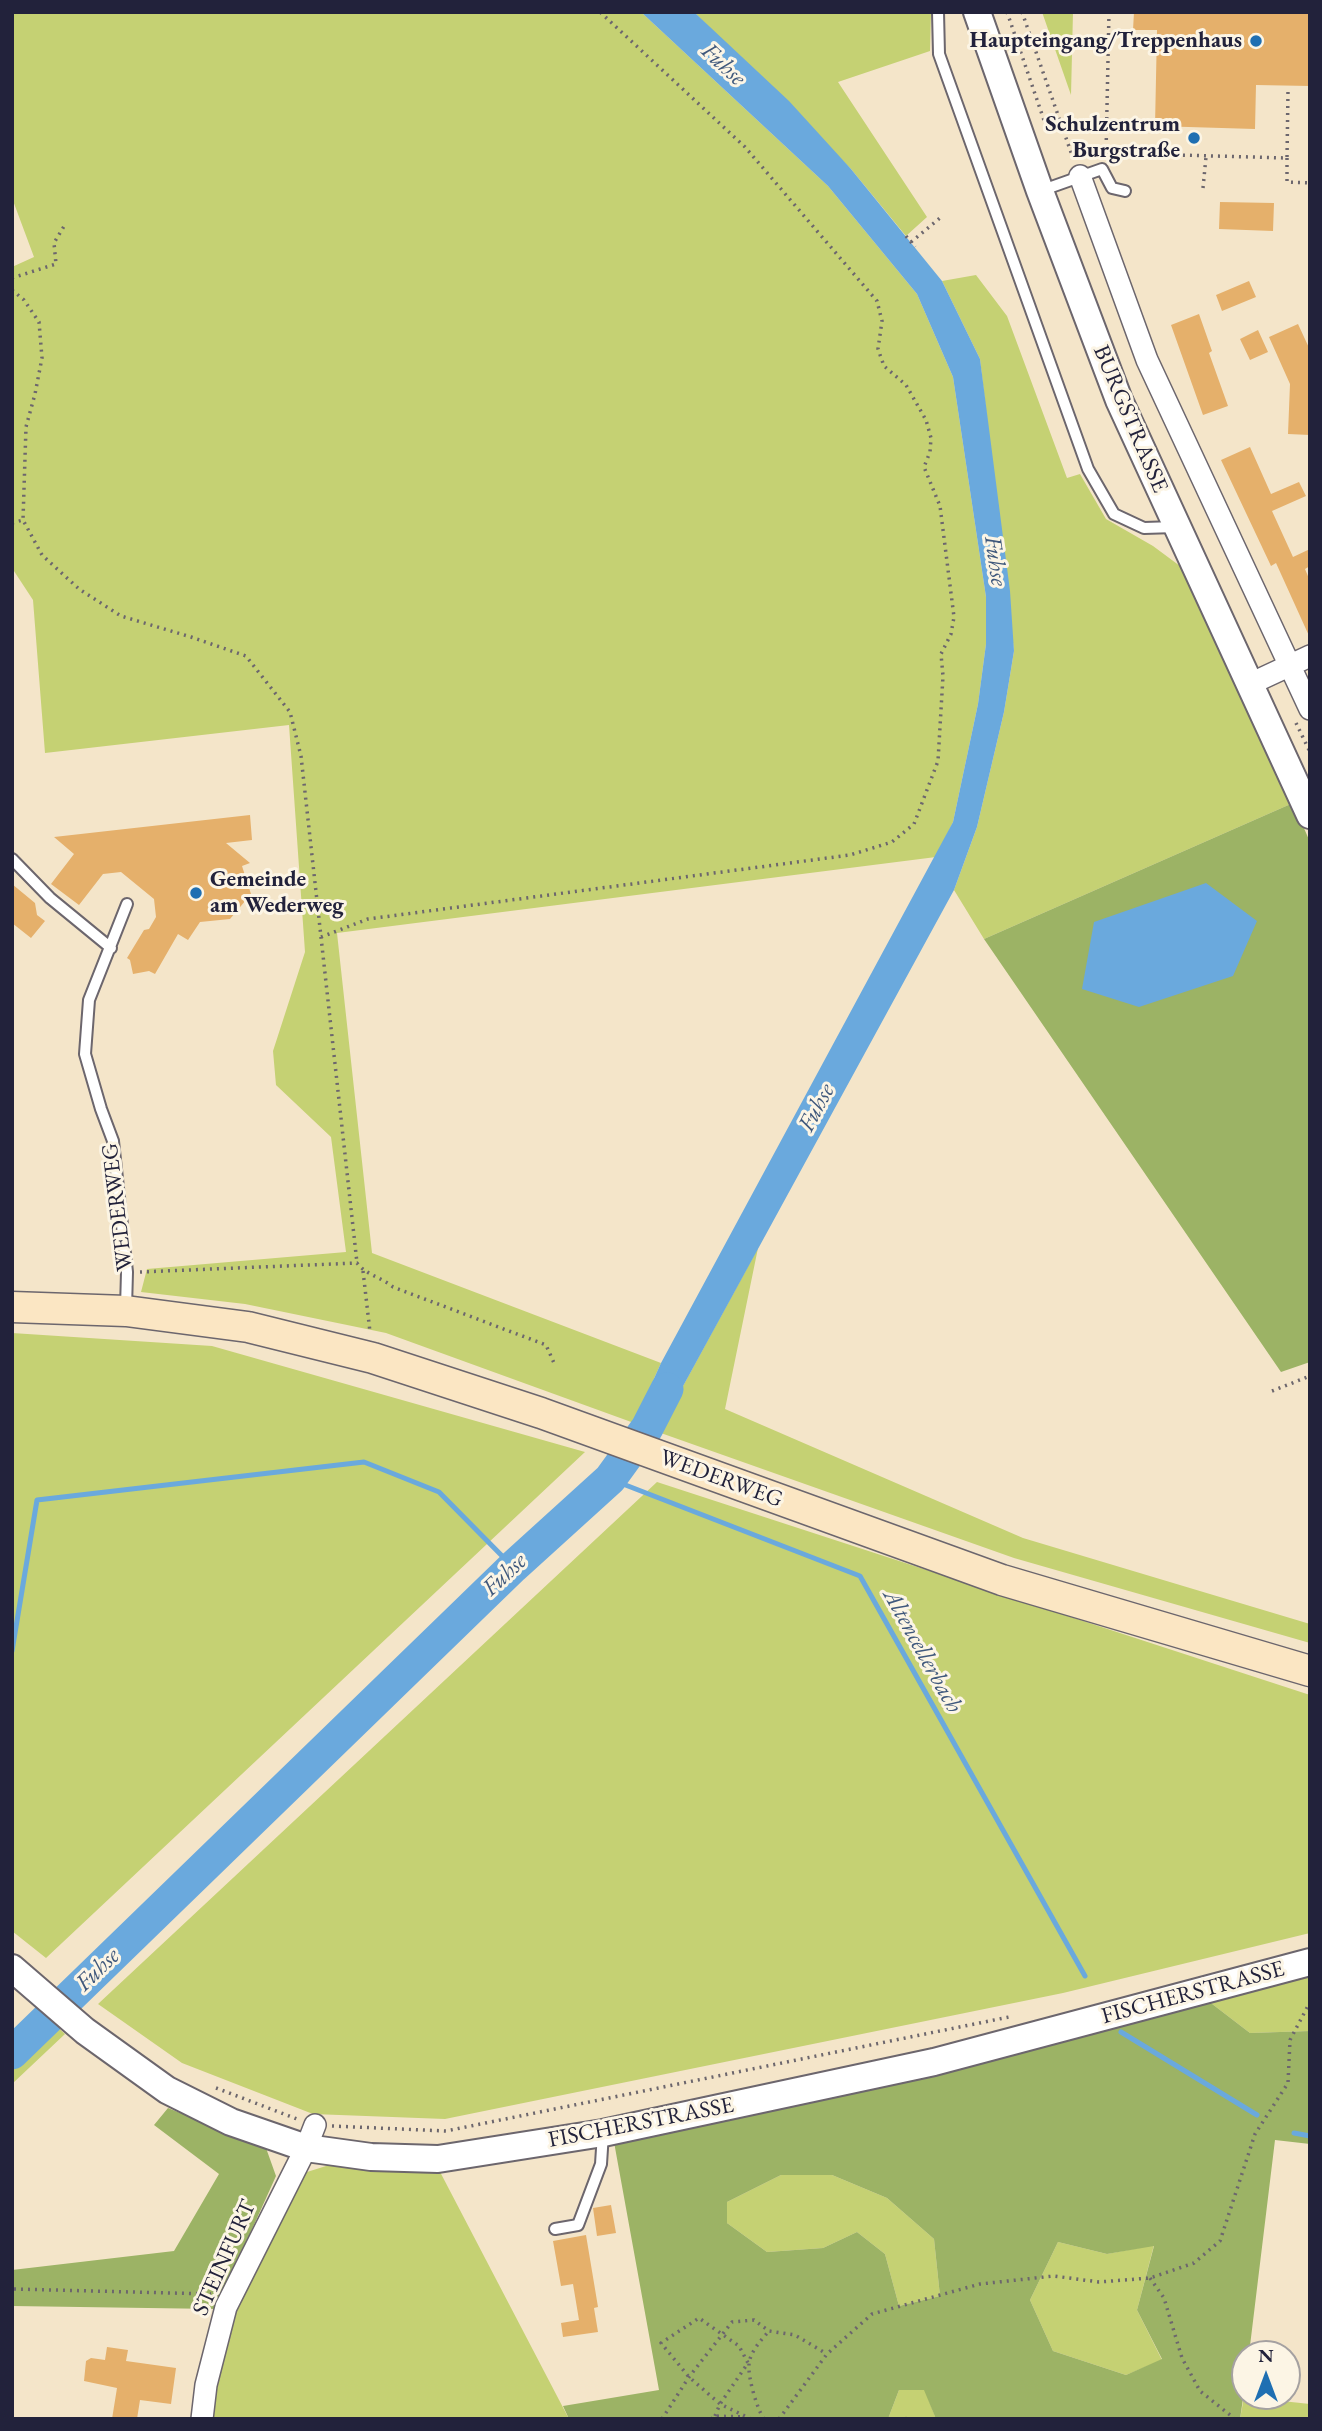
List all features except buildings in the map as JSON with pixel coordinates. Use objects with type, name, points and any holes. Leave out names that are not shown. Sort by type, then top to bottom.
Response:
[{"type":"main road","name":"WEDERWEG","points":[[12,1307],[126,1311],[248,1327],[373,1359],[541,1412],[1002,1580],[1310,1671]]},
{"type":"street","name":"BURGSTRASSE","points":[[977,12],[1040,191],[1119,400],[1310,815]]},
{"type":"street","name":"BURGSTRASSE","points":[[1080,176],[1147,360],[1310,709]]},
{"type":"street","points":[[1250,684],[1310,656]]},
{"type":"street","name":"FISCHERSTRASSE","points":[[19,1973],[85,2031],[167,2090],[231,2122],[311,2137],[371,2157],[438,2159],[603,2133],[934,2062],[1310,1962]]},
{"type":"street","name":"STEINFURT","points":[[202,2419],[206,2385],[226,2307],[311,2137]]},
{"type":"lane","points":[[938,12],[939,54],[1088,469],[1114,514],[1144,528],[1177,527]]},
{"type":"lane","points":[[1040,191],[1102,169],[1112,188],[1125,191]]},
{"type":"lane","points":[[12,859],[50,898],[111,948]]},
{"type":"lane","name":"WEDERWEG","points":[[126,1311],[127,1272],[113,1141],[85,1054],[89,1000],[127,904]]},
{"type":"lane","points":[[555,2230],[578,2225],[601,2164],[603,2133]]},
{"type":"path","points":[[321,937],[368,919],[850,855],[892,842],[914,824],[938,761],[943,676],[941,654],[951,634],[954,617],[940,506],[924,467],[930,452],[931,438],[926,420],[906,385],[884,366],[878,349],[881,321],[877,301],[745,147],[600,12]]},
{"type":"path","points":[[1007,12],[1047,129]]},
{"type":"path","points":[[1022,12],[1080,176]]},
{"type":"path","points":[[1102,169],[1106,153],[1110,12]]},
{"type":"path","points":[[1288,91],[1287,182],[1310,183]]},
{"type":"path","points":[[1106,153],[1287,158]]},
{"type":"path","points":[[1203,188],[1206,157]]},
{"type":"path","points":[[911,242],[940,218]]},
{"type":"path","points":[[12,278],[56,264],[54,243],[66,223]]},
{"type":"path","points":[[906,236],[915,247]]},
{"type":"path","points":[[12,290],[24,300],[39,322],[42,358],[36,394],[26,427],[23,520],[42,555],[79,589],[121,616],[246,656],[289,712],[301,756],[357,1263],[363,1271],[373,1359]]},
{"type":"path","points":[[12,523],[23,520]]},
{"type":"path","points":[[127,1272],[357,1263]]},
{"type":"path","points":[[363,1271],[382,1278],[393,1287],[546,1345],[554,1363]]},
{"type":"path","points":[[1272,1391],[1310,1376]]},
{"type":"path","points":[[779,2419],[827,2354],[872,2314],[980,2284],[1054,2276],[1099,2282],[1150,2278],[1194,2263],[1220,2241],[1255,2134],[1288,2083],[1290,2040],[1310,2002]]},
{"type":"path","points":[[212,2086],[311,2137],[446,2131],[1012,2016]]},
{"type":"path","points":[[1150,2278],[1164,2298],[1182,2358],[1200,2391],[1235,2419]]},
{"type":"path","points":[[14,2289],[232,2295]]},
{"type":"path","points":[[749,2418],[719,2404],[689,2377],[661,2343],[699,2318],[723,2334],[739,2346],[748,2363],[759,2411],[764,2419]]},
{"type":"path","points":[[662,2419],[689,2377],[732,2322],[754,2320],[769,2331],[795,2335],[827,2354]]},
{"type":"path","points":[[749,2418],[713,2418],[719,2404],[769,2331]]},
{"type":"green space","points":[[12,12],[641,12],[828,186],[917,294],[953,377],[986,597],[986,644],[978,704],[953,822],[936,857],[337,933],[372,1253],[661,1363],[634,1423],[386,1333],[245,1304],[141,1292],[147,1269],[346,1252],[331,1137],[276,1085],[273,1051],[305,952],[289,725],[45,753],[33,600],[12,568],[12,267],[34,257],[12,198]]},
{"type":"green space","points":[[694,12],[931,12],[930,51],[838,82],[927,217],[906,236],[851,169]]},
{"type":"green space","points":[[1042,12],[1073,12],[1071,95]]},
{"type":"green space","points":[[976,275],[1007,316],[1067,478],[1080,474],[1106,519],[1153,546],[1184,569],[1293,803],[984,939],[954,890],[977,827],[1004,712],[1014,651],[980,359],[942,281]]},
{"type":"green space","points":[[1293,803],[1310,842],[1310,1362],[1281,1372],[984,939]]},
{"type":"green space","points":[[758,1248],[725,1409],[1023,1538],[1310,1624],[1310,1643],[1014,1558],[658,1432]]},
{"type":"green space","points":[[12,1333],[212,1346],[585,1452],[46,1958],[12,1931]]},
{"type":"green space","points":[[657,1482],[1310,1695],[1310,1933],[1063,1993],[445,2119],[313,2114],[182,2063],[98,2004]]},
{"type":"green space","points":[[1310,1972],[1310,2031],[1250,2033],[1207,2000]]},
{"type":"green space","points":[[1207,2000],[1250,2033],[1310,2031],[1310,2144],[1275,2140],[1251,2340],[1231,2340],[1231,2410],[1241,2410],[1240,2419],[936,2419],[924,2390],[899,2390],[888,2419],[569,2419],[563,2406],[659,2390],[614,2142]],"holes":[[[781,2175],[832,2175],[887,2198],[934,2239],[940,2296],[899,2306],[885,2254],[857,2232],[823,2248],[767,2252],[727,2223],[727,2202]],[[1058,2242],[1107,2254],[1154,2246],[1137,2310],[1162,2359],[1126,2375],[1053,2351],[1030,2300]]]},
{"type":"green space","points":[[55,2025],[65,2034],[12,2084],[12,2064]]},
{"type":"green space","points":[[168,2108],[266,2148],[276,2176],[216,2309],[12,2306],[12,2270],[174,2251],[219,2174],[154,2125]]},
{"type":"green space","points":[[342,2161],[438,2168],[569,2419],[209,2419],[233,2306],[288,2199],[307,2172]]},
{"type":"green space","points":[[781,2175],[832,2175],[887,2198],[934,2239],[940,2296],[899,2306],[885,2254],[857,2232],[823,2248],[767,2252],[727,2223],[727,2202]]},
{"type":"green space","points":[[1058,2242],[1107,2254],[1154,2245],[1137,2310],[1162,2360],[1126,2375],[1053,2351],[1030,2300]]},
{"type":"green space","points":[[899,2390],[925,2390],[936,2419],[888,2419]]},
{"type":"green space","points":[[1301,2403],[1310,2404],[1310,2419],[1240,2419],[1242,2410],[1301,2410]]},
{"type":"water","points":[[641,12],[694,12],[789,101],[851,169],[942,281],[980,359],[1010,591],[1014,651],[1004,712],[977,827],[954,890],[658,1432],[634,1423],[661,1363],[953,822],[978,704],[986,644],[986,597],[953,377],[917,294],[828,186]]},
{"type":"water","points":[[1206,883],[1257,921],[1233,976],[1139,1007],[1082,989],[1094,922]]},
{"type":"waterway","name":"Fuhse","points":[[12,2053],[513,1567],[610,1479],[647,1428],[667,1389]]},
{"type":"waterway","points":[[12,1651],[37,1500],[364,1462],[439,1492],[513,1567]]},
{"type":"waterway","name":"Altencellerbach","points":[[610,1479],[860,1576],[1085,1976]]},
{"type":"waterway","name":"Altencellerbach","points":[[1121,2032],[1257,2115]]},
{"type":"waterway","name":"Altencellerbach","points":[[1294,2133],[1310,2136]]},
{"type":"place","name":"Haupteingang/Treppenhaus","points":[[1256,41]]},
{"type":"place","name":"Schulzentrum Burgstraße","points":[[1194,138]]},
{"type":"place","name":"Gemeinde am Wederweg","points":[[196,893]]}]
